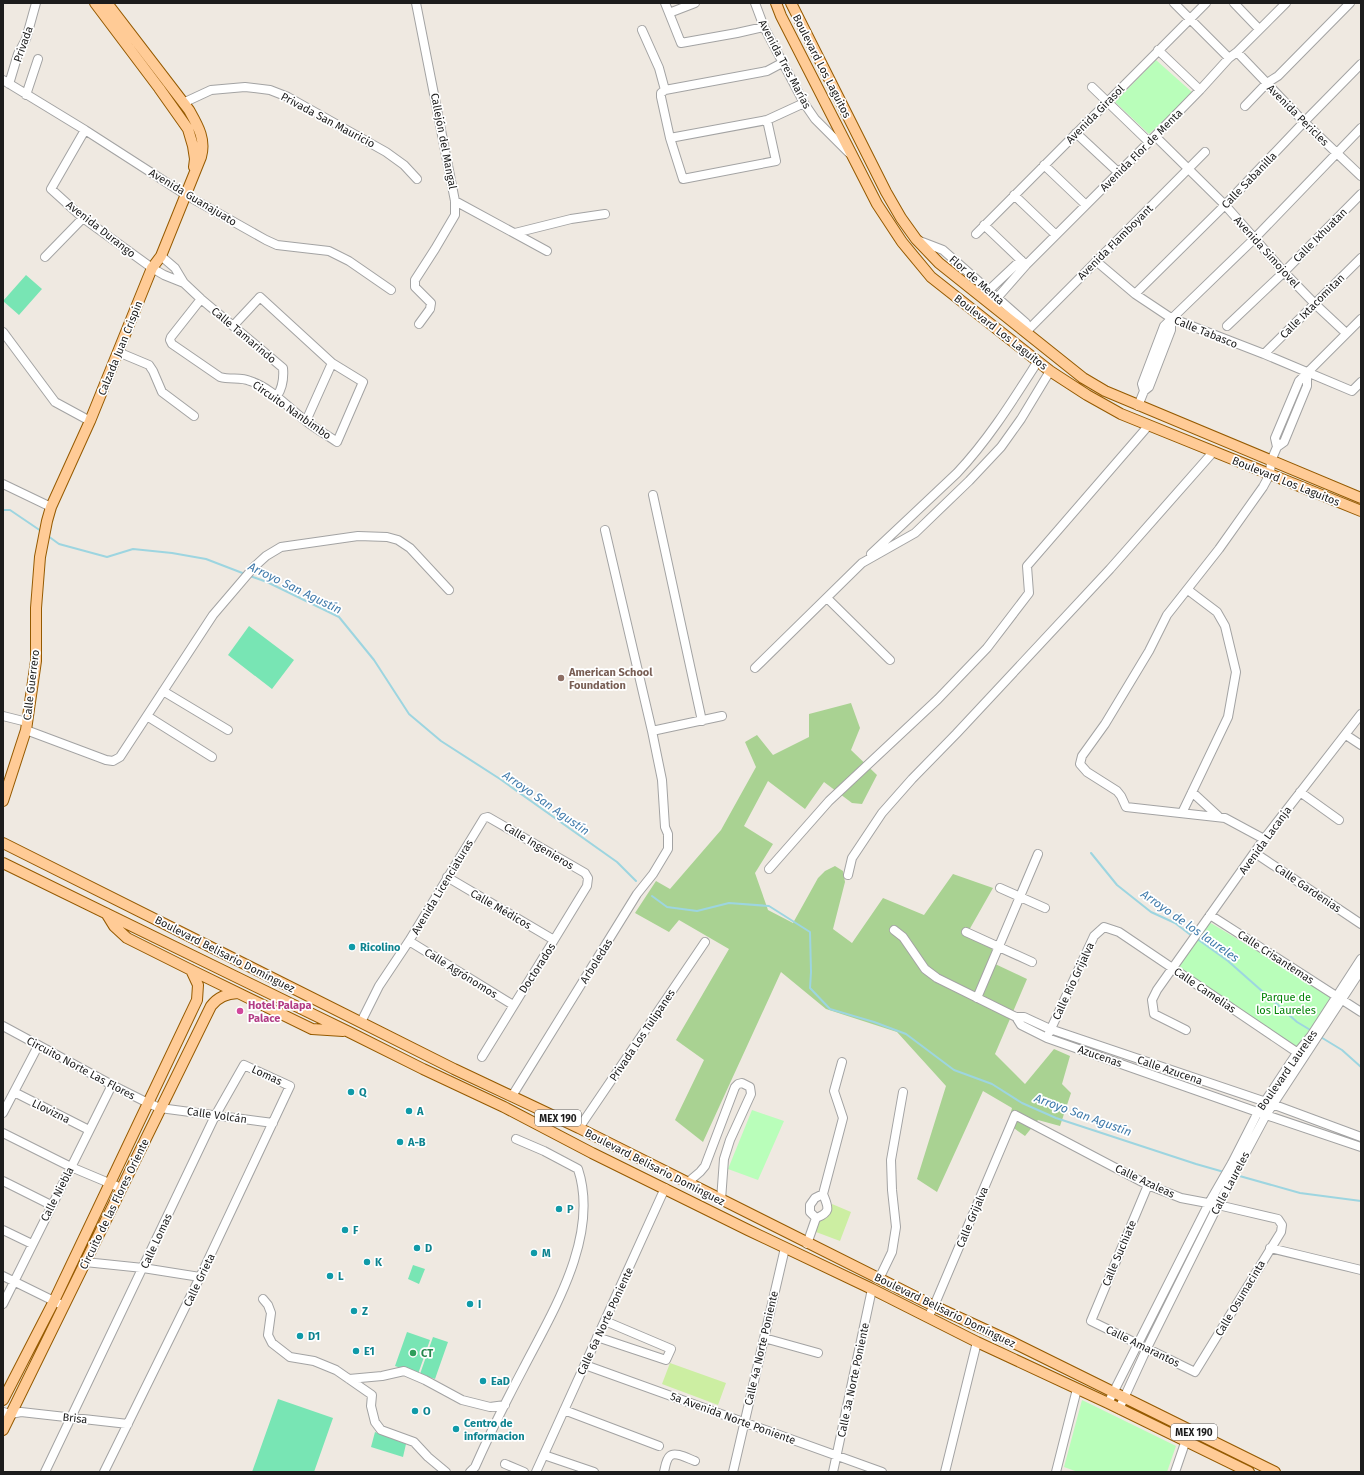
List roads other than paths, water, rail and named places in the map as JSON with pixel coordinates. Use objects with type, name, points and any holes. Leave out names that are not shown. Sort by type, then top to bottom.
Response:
[{"type":"main road","name":"Calzada Juan Crispin","points":[[95,3],[188,129],[195,159],[192,176]]},
{"type":"main road","name":"Calzada Juan Crispin","points":[[47,521],[51,507],[90,421],[152,268],[161,256],[203,148],[199,128],[183,103],[107,3]]},
{"type":"main road","name":"Boulevard Los Laguitos","points":[[776,3],[781,16],[877,204],[902,242],[931,277],[1050,371],[1087,395],[1121,414],[1361,511]]},
{"type":"main road","name":"Boulevard Los Laguitos","points":[[791,3],[886,192],[901,218],[916,239],[939,263],[1083,378],[1104,391],[1361,498]]},
{"type":"main road","name":"Calle Guerrero","points":[[3,801],[26,726],[36,661],[36,608],[40,557],[47,521]]},
{"type":"main road","name":"Boulevard Belisario Domínguez","points":[[3,843],[366,1024],[579,1128],[807,1244],[1010,1341],[1114,1393]]},
{"type":"main road","name":"Boulevard Belisario Domínguez","points":[[3,863],[364,1039],[977,1342],[1108,1403]]},
{"type":"main road","points":[[106,913],[114,926],[127,938],[191,970],[312,1029],[349,1032]]},
{"type":"main road","points":[[3,1401],[54,1301],[197,1000],[198,985],[191,970]]},
{"type":"main road","name":"Circuito de las Flores Oriente","points":[[3,1430],[211,1006],[216,1000],[223,996],[238,993]]},
{"type":"main road","points":[[364,1039],[366,1024]]},
{"type":"main road","name":"MEX 190","points":[[1114,1393],[1275,1472]]},
{"type":"main road","name":"MEX 190","points":[[1108,1403],[1250,1472]]},
{"type":"street","name":"Privada","points":[[6,82],[26,39],[36,3]]},
{"type":"street","name":"Callejón del Mangal","points":[[416,3],[455,201],[547,251]]},
{"type":"street","points":[[665,3],[681,43],[764,27]]},
{"type":"street","points":[[669,13],[695,3]]},
{"type":"street","name":"Avenida Tres Marías","points":[[755,3],[764,27],[804,103],[815,119],[852,157]]},
{"type":"street","points":[[1174,3],[1229,58]]},
{"type":"street","name":"Avenida Girasol","points":[[976,234],[1158,50],[1191,20],[1206,3]]},
{"type":"street","points":[[1234,3],[1259,29]]},
{"type":"street","name":"Avenida Flor de Menta","points":[[988,291],[1056,235],[1119,173],[1229,58],[1237,52],[1286,3]]},
{"type":"street","points":[[1245,106],[1267,83],[1278,76],[1350,3]]},
{"type":"street","points":[[642,30],[659,68],[665,90]]},
{"type":"street","points":[[1158,50],[1200,90]]},
{"type":"street","name":"Avenida Pericles","points":[[1237,52],[1304,122],[1361,176]]},
{"type":"street","points":[[26,95],[38,59]]},
{"type":"street","points":[[767,120],[776,161],[683,179],[670,138],[661,93],[665,90],[767,71],[782,63]]},
{"type":"street","name":"Calle Sabanilla","points":[[1135,294],[1225,205],[1361,64]]},
{"type":"street","name":"Avenida Guanajuato","points":[[6,82],[85,130],[186,195],[266,240],[277,244],[329,251],[349,261],[391,290]]},
{"type":"street","name":"Privada San Mauricio","points":[[183,103],[211,90],[245,87],[270,90],[288,97],[386,152],[404,165],[417,179]]},
{"type":"street","points":[[1092,87],[1148,142]]},
{"type":"street","points":[[670,138],[767,120],[804,103]]},
{"type":"street","points":[[1138,406],[1144,391],[1149,387],[1158,365],[1171,330],[1172,318],[1254,239],[1361,128]]},
{"type":"street","name":"Avenida Durango","points":[[85,130],[51,189],[83,218],[152,268]]},
{"type":"street","points":[[1076,133],[1119,173]]},
{"type":"street","name":"Avenida Simojovel","points":[[1155,136],[1225,205],[1284,272],[1346,333]]},
{"type":"street","name":"Avenida Flamboyant","points":[[1026,332],[1205,152]]},
{"type":"street","points":[[1044,165],[1086,205]]},
{"type":"street","name":"Calle Ixhuatan","points":[[1227,326],[1284,272],[1361,194]]},
{"type":"street","points":[[1014,195],[1056,235]]},
{"type":"street","points":[[419,324],[430,309],[430,302],[415,287],[415,280],[455,215],[455,201]]},
{"type":"street","points":[[515,233],[571,219],[605,214]]},
{"type":"street","points":[[45,257],[83,218]]},
{"type":"street","points":[[984,225],[1023,262]]},
{"type":"street","name":"Flor de Menta","points":[[916,239],[943,250],[1026,323],[1026,332]]},
{"type":"street","points":[[161,256],[175,268],[184,283],[201,299]]},
{"type":"street","name":"Calle Ixtacomitan","points":[[1264,354],[1361,258]]},
{"type":"street","name":"Calle Tabasco","points":[[1096,261],[1135,294],[1172,318],[1264,354],[1306,373],[1352,391],[1361,382]]},
{"type":"street","name":"Avenida Flor de Menta","points":[[997,298],[1023,262]]},
{"type":"street","points":[[152,268],[164,275],[184,283]]},
{"type":"street","name":"Circuito Nanbimbo","points":[[201,299],[171,337],[170,340],[172,344],[220,377],[229,380],[250,380],[277,396],[306,421],[337,442],[363,382],[332,363],[260,297],[233,326]]},
{"type":"street","name":"Calle Tamarindo","points":[[201,299],[283,368],[284,379],[277,396]]},
{"type":"street","points":[[1264,839],[1218,816],[1126,807],[1117,791],[1086,772],[1080,764],[1082,756],[1105,724],[1149,651],[1167,615],[1188,590],[1240,521],[1263,487],[1270,474],[1271,461],[1277,447],[1284,442],[1307,386],[1306,373],[1361,319]]},
{"type":"street","points":[[3,332],[55,402],[90,421]]},
{"type":"street","points":[[118,352],[149,365],[162,392],[194,416]]},
{"type":"street","points":[[755,668],[862,563],[958,473],[984,442],[1038,361]]},
{"type":"street","points":[[306,421],[332,363]]},
{"type":"street","points":[[862,563],[915,533],[969,481],[1001,447],[1021,419],[1050,371]]},
{"type":"street","points":[[769,869],[829,801],[932,704],[987,648],[1029,593],[1026,566],[1149,425]]},
{"type":"street","points":[[848,875],[852,858],[882,813],[912,779],[1110,569],[1214,451]]},
{"type":"street","points":[[3,484],[51,507]]},
{"type":"street","points":[[653,495],[702,721]]},
{"type":"street","name":"Arboledas","points":[[512,1096],[637,894],[653,874],[668,849],[668,834],[665,823],[662,780],[605,530]]},
{"type":"street","points":[[3,716],[106,760],[113,761],[120,757],[213,615],[254,567],[266,556],[281,547],[358,536],[387,537],[398,540],[410,548],[450,590]]},
{"type":"street","points":[[1182,813],[1228,717],[1236,672],[1225,626],[1217,612],[1188,590]]},
{"type":"street","points":[[827,598],[890,660]]},
{"type":"street","points":[[163,691],[228,730]]},
{"type":"street","name":"Avenida Lacanja","points":[[1186,1030],[1154,1014],[1152,1000],[1157,990],[1264,839],[1361,714]]},
{"type":"street","points":[[148,716],[212,756]]},
{"type":"street","points":[[652,731],[722,716]]},
{"type":"street","points":[[1346,735],[1361,744]]},
{"type":"street","points":[[1192,792],[1218,816]]},
{"type":"street","points":[[1300,792],[1339,820]]},
{"type":"street","name":"Avenida Licenciaturas","points":[[366,1024],[379,986],[409,941],[484,818],[488,817]]},
{"type":"street","name":"Calle Ingenieros","points":[[488,817],[585,874],[588,878]]},
{"type":"street","name":"Calle Gardenias","points":[[1255,853],[1361,924]]},
{"type":"street","points":[[977,998],[1038,854]]},
{"type":"street","name":"Calle Médicos","points":[[447,877],[554,940]]},
{"type":"street","name":"Doctorados","points":[[482,1057],[587,886],[588,878]]},
{"type":"street","points":[[1000,888],[1045,908]]},
{"type":"street","name":"Calle Crisantemas","points":[[1210,915],[1361,1012]]},
{"type":"street","name":"Calle Camelias","points":[[1104,927],[1119,932],[1301,1055]]},
{"type":"street","name":"Calle Río Grijalva","points":[[1047,1038],[1094,936],[1104,927]]},
{"type":"street","points":[[894,930],[903,937],[925,969],[936,978],[1016,1017],[1021,1025],[1047,1038]]},
{"type":"street","points":[[966,932],[1032,962]]},
{"type":"street","name":"Calle Agrónomos","points":[[409,941],[513,1005]]},
{"type":"street","name":"Privada Los Tulipanes","points":[[579,1128],[705,942]]},
{"type":"street","name":"Boulevard Laureles","points":[[1301,1055],[1339,998],[1361,959]]},
{"type":"street","points":[[1339,998],[1361,970]]},
{"type":"street","name":"Calle Azucena","points":[[1016,1017],[1024,1017],[1050,1029],[1268,1103],[1361,1137]]},
{"type":"street","name":"Circuito Norte Las Flores","points":[[3,1026],[112,1085],[160,1108]]},
{"type":"street","name":"Azucenas","points":[[1047,1038],[1361,1147]]},
{"type":"street","points":[[3,1113],[38,1046]]},
{"type":"street","points":[[1268,1103],[1301,1055]]},
{"type":"street","points":[[816,1218],[824,1215],[828,1209],[828,1203],[823,1194],[843,1118],[834,1091],[842,1062]]},
{"type":"street","name":"Lomas","points":[[244,1065],[290,1086]]},
{"type":"street","name":"Calle Lomas","points":[[45,1472],[144,1268],[215,1116],[244,1065]]},
{"type":"street","points":[[688,1183],[705,1166],[736,1087],[738,1084],[747,1085],[750,1087],[751,1094],[730,1140],[724,1159],[721,1200]]},
{"type":"street","name":"Calle Niebla","points":[[3,1304],[112,1085]]},
{"type":"street","name":"Calle Grieta","points":[[104,1472],[200,1277],[290,1086]]},
{"type":"street","name":"Llovizna","points":[[14,1092],[89,1130]]},
{"type":"street","points":[[879,1279],[892,1252],[896,1227],[892,1190],[891,1160],[903,1092]]},
{"type":"street","name":"Boulevard Laureles","points":[[1235,1165],[1268,1103]]},
{"type":"street","name":"Calle Volcán","points":[[160,1108],[273,1123]]},
{"type":"street","name":"Calle Azaleas","points":[[1015,1115],[1148,1185],[1181,1198],[1278,1219],[1282,1225]]},
{"type":"street","name":"Calle Grijalva","points":[[928,1317],[1015,1115]]},
{"type":"street","points":[[3,1133],[71,1167],[121,1188]]},
{"type":"street","points":[[470,1472],[475,1467],[504,1405],[558,1301],[574,1262],[580,1236],[584,1207],[582,1181],[578,1169],[544,1151],[516,1139]]},
{"type":"street","name":"Calle Laureles","points":[[1108,1403],[1209,1203],[1225,1183],[1235,1165]]},
{"type":"street","points":[[3,1181],[51,1205]]},
{"type":"street","name":"Calle Laureles","points":[[1119,1409],[1146,1348],[1218,1205],[1225,1183]]},
{"type":"street","name":"Calle Suchiate","points":[[1091,1321],[1148,1185]]},
{"type":"street","name":"Calle 6a Norte Poniente","points":[[536,1472],[665,1188]]},
{"type":"street","points":[[816,1218],[810,1212],[810,1205],[815,1198],[823,1194]]},
{"type":"street","points":[[807,1244],[816,1218]]},
{"type":"street","name":"Calle Osumacinta","points":[[1195,1372],[1281,1232],[1282,1225]]},
{"type":"street","points":[[3,1230],[32,1244]]},
{"type":"street","name":"Calle 4a Norte Poniente","points":[[733,1472],[785,1248]]},
{"type":"street","points":[[1270,1248],[1361,1270]]},
{"type":"street","points":[[86,1262],[144,1268],[200,1277]]},
{"type":"street","points":[[3,1276],[64,1306]]},
{"type":"street","name":"Calle 3a Norte Poniente","points":[[833,1472],[872,1289]]},
{"type":"street","points":[[263,1299],[268,1305],[271,1313],[268,1335],[272,1343],[290,1357],[314,1360],[336,1370],[372,1395],[371,1406],[375,1422],[381,1430],[414,1442],[446,1472]]},
{"type":"street","points":[[597,1337],[666,1360],[670,1349],[605,1321]]},
{"type":"street","name":"Calle Amarantos","points":[[1091,1321],[1195,1372]]},
{"type":"street","points":[[635,1350],[640,1336]]},
{"type":"street","points":[[764,1338],[818,1354]]},
{"type":"street","points":[[945,1472],[977,1342]]},
{"type":"street","name":"5a Avenida Norte Poniente","points":[[585,1364],[882,1472]]},
{"type":"street","points":[[349,1379],[382,1376],[404,1371],[425,1380],[462,1400],[490,1407],[504,1405]]},
{"type":"street","points":[[1056,1472],[1077,1389]]},
{"type":"street","name":"Brisa","points":[[3,1401],[12,1411],[128,1424]]},
{"type":"street","points":[[564,1410],[659,1446]]},
{"type":"street","points":[[1175,1472],[1186,1440]]},
{"type":"street","points":[[664,1472],[669,1457],[672,1454],[695,1462]]},
{"type":"street","points":[[544,1455],[594,1472]]},
{"type":"street","points":[[505,1464],[524,1472]]},
{"type":"waterway","name":"Arroyo San Agustín","points":[[3,510],[10,510],[41,531]]},
{"type":"waterway","name":"Arroyo San Agustín","points":[[48,536],[59,544],[107,557],[133,549],[172,553],[206,559],[245,574]]},
{"type":"waterway","name":"Arroyo San Agustín","points":[[250,576],[267,582],[339,617],[374,660],[409,714],[441,741],[500,779],[617,862],[636,881]]},
{"type":"waterway","name":"Arroyo de los laureles","points":[[1091,853],[1117,885],[1151,912],[1175,923],[1192,936]]},
{"type":"waterway","name":"Arroyo San Agustín","points":[[652,896],[667,907],[697,911],[729,903],[769,906],[810,932],[810,988],[830,1009],[874,1022],[906,1034],[954,1070],[992,1084],[1022,1103],[1056,1118],[1224,1172]]},
{"type":"waterway","name":"Arroyo de los laureles","points":[[1196,938],[1228,961],[1297,1022],[1312,1031]]},
{"type":"waterway","name":"Arroyo de los laureles","points":[[1319,1036],[1342,1050],[1361,1067]]},
{"type":"waterway","name":"Arroyo San Agustín","points":[[1236,1175],[1300,1193],[1361,1201]]},
{"type":"place","name":"American School Foundation","points":[[561,678]]},
{"type":"place","name":"Ricolino","points":[[352,947]]},
{"type":"place","name":"Hotel Palapa Palace","points":[[240,1011]]},
{"type":"place","name":"Q","points":[[351,1092]]},
{"type":"place","name":"A","points":[[409,1111]]},
{"type":"place","name":"A-B","points":[[400,1142]]},
{"type":"place","name":"P","points":[[559,1209]]},
{"type":"place","name":"F","points":[[345,1230]]},
{"type":"place","name":"D","points":[[417,1248]]},
{"type":"place","name":"M","points":[[534,1253]]},
{"type":"place","name":"K","points":[[367,1262]]},
{"type":"place","name":"L","points":[[330,1276]]},
{"type":"place","name":"I","points":[[470,1304]]},
{"type":"place","name":"Z","points":[[354,1311]]},
{"type":"place","name":"D1","points":[[300,1336]]},
{"type":"place","name":"E1","points":[[356,1351]]},
{"type":"place","name":"CT","points":[[413,1353]]},
{"type":"place","name":"EaD","points":[[483,1381]]},
{"type":"place","name":"O","points":[[415,1411]]},
{"type":"place","name":"Centro de informacion","points":[[456,1429]]},
{"type":"park label","name":"Parque de los Laureles","points":[[1286,1003]]}]
